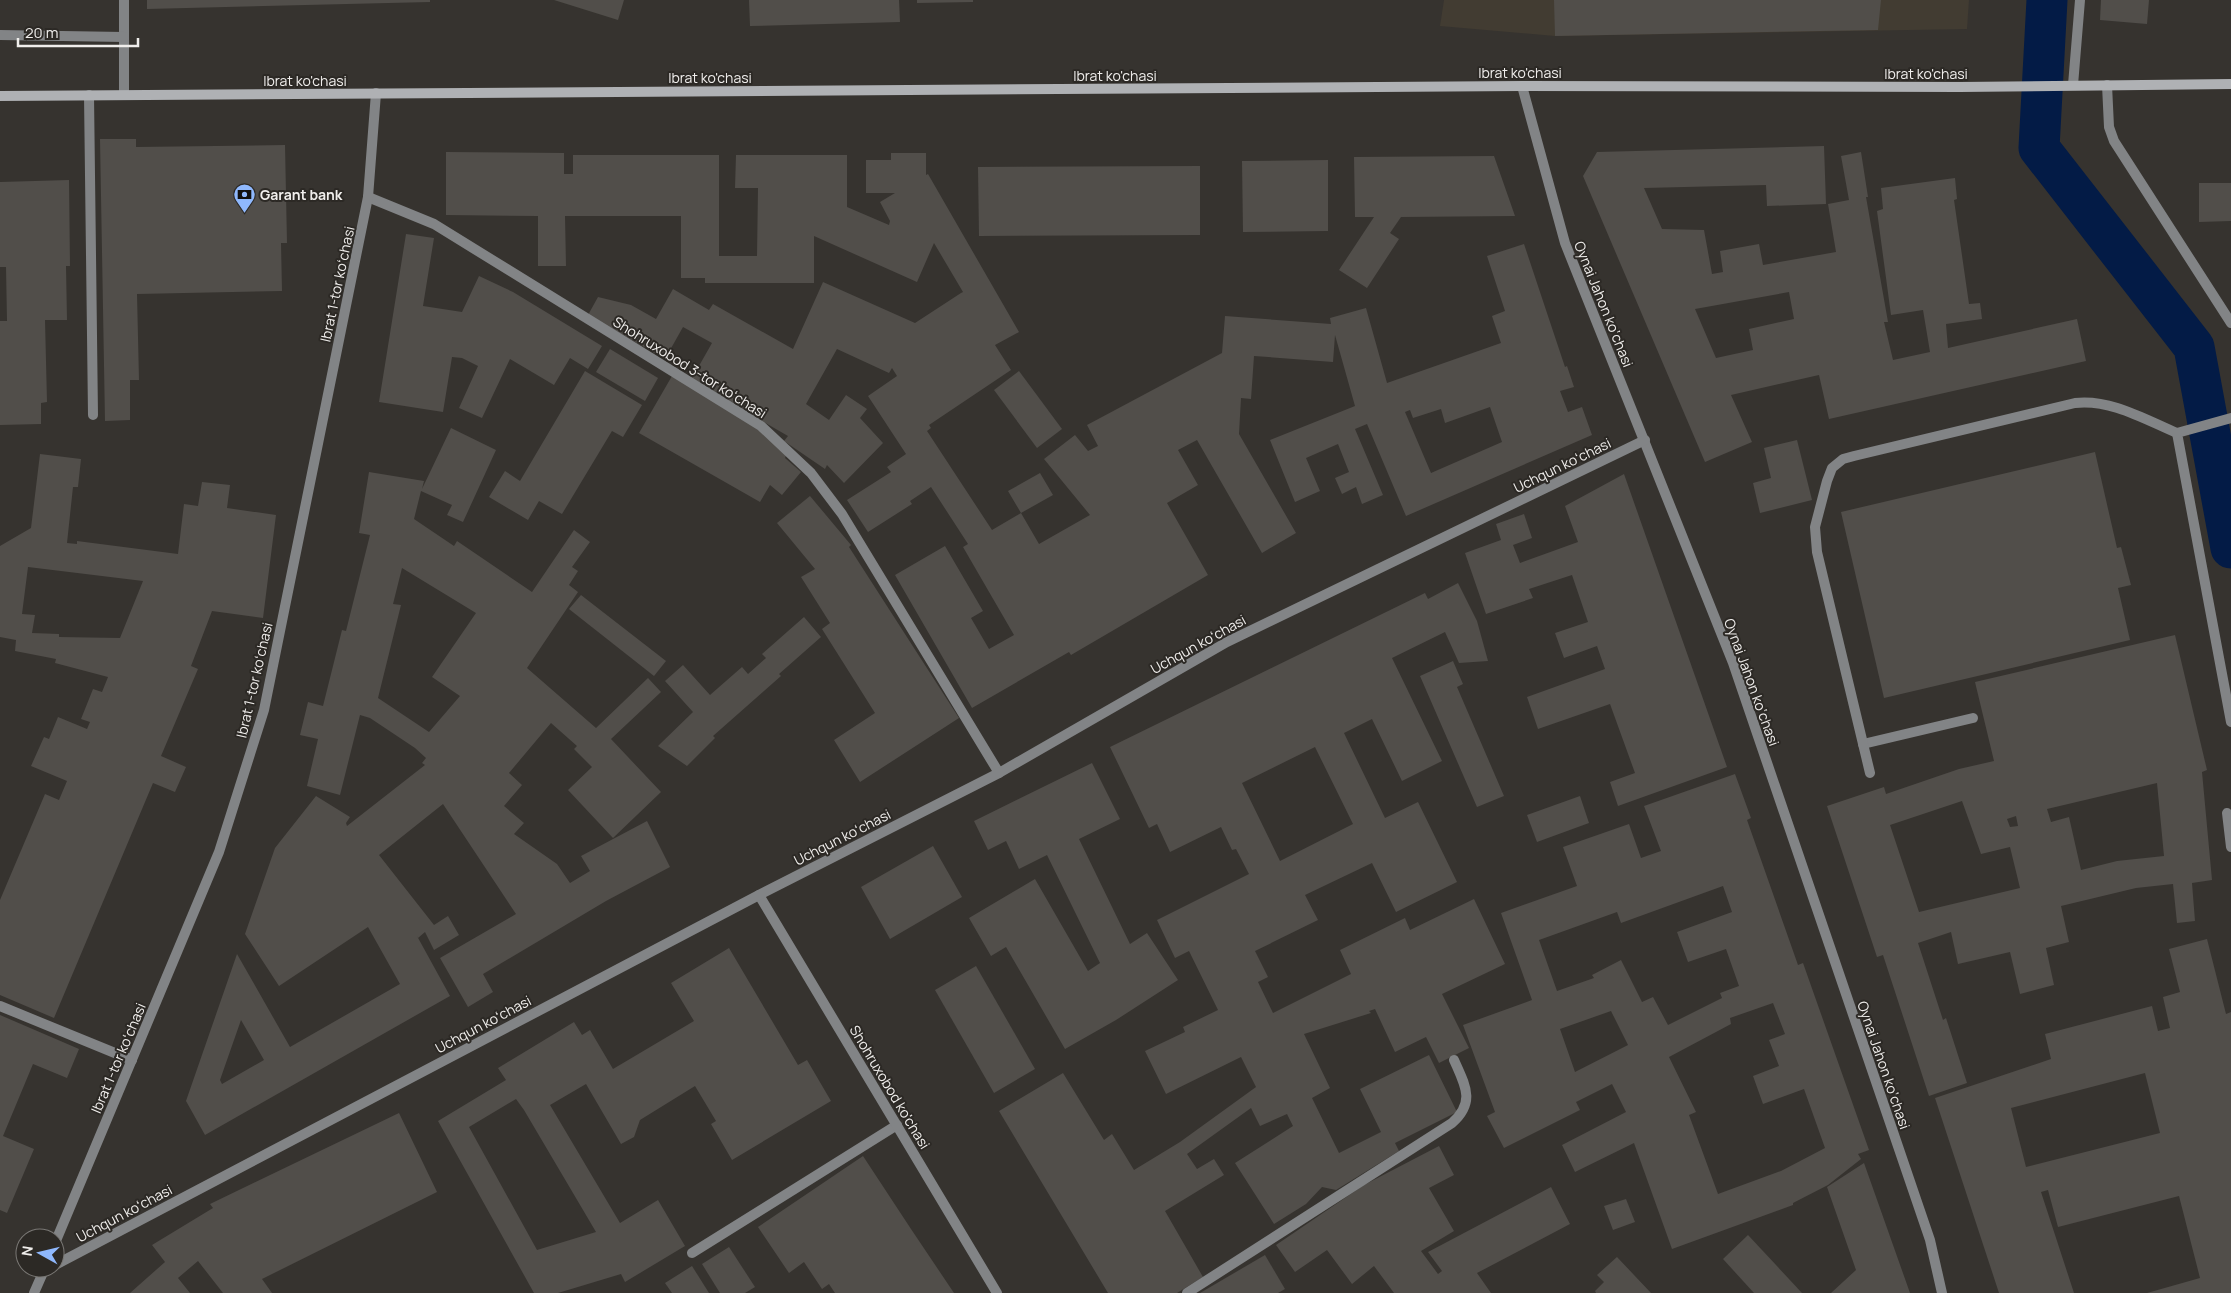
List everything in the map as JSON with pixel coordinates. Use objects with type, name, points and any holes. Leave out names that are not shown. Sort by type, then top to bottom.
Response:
[{"type":"main road","name":"Ibrat ko'chasi","points":[[0,96],[1522,86],[1960,87],[2231,84]]},
{"type":"street","points":[[124,0],[124,95]]},
{"type":"street","points":[[2073,85],[2080,0]]},
{"type":"street","points":[[0,35],[124,37]]},
{"type":"street","points":[[2107,85],[2109,127],[2118,147],[2231,323]]},
{"type":"street","name":"Oynai Jahon ko‘chasi","points":[[1522,86],[1564,243],[1645,440],[1732,663],[1930,1240],[1942,1293]]},
{"type":"street","name":"Ibrat 1-tor koʻchasi","points":[[61,1228],[219,852],[264,710],[368,197],[376,93]]},
{"type":"street","points":[[89,95],[93,414]]},
{"type":"street","name":"Shohruxobod 3-tor koʻchasi","points":[[368,197],[434,224],[761,426],[811,473],[842,514],[999,773]]},
{"type":"street","points":[[1870,773],[1817,552],[1815,527],[1820,503],[1832,468],[1843,459],[1854,456],[2089,401],[2117,408],[2177,433],[2231,418]]},
{"type":"street","points":[[2177,433],[2231,722]]},
{"type":"street","name":"Uchqun koʻchasi","points":[[65,1260],[760,895],[999,773],[1227,642],[1645,440]]},
{"type":"street","points":[[1863,744],[1973,718]]},
{"type":"street","points":[[2227,813],[2231,848]]},
{"type":"street","name":"Shohruxobod ko'chasi","points":[[760,895],[998,1293]]},
{"type":"street","points":[[0,1006],[132,1060]]},
{"type":"street","points":[[1187,1293],[1452,1122],[1463,1113],[1467,1099],[1464,1084],[1454,1060]]},
{"type":"street","points":[[692,1253],[897,1125]]},
{"type":"street","points":[[34,1293],[42,1278]]},
{"type":"shaded area","points":[[1444,0],[1969,0],[1967,29],[1555,36],[1440,26]]},
{"type":"building","points":[[147,0],[430,0],[430,2],[147,9]]},
{"type":"building","points":[[554,0],[624,0],[618,20]]},
{"type":"building","points":[[749,0],[899,0],[900,22],[750,26]]},
{"type":"building","points":[[917,0],[973,0],[973,2],[917,3]]},
{"type":"building","points":[[1554,0],[1881,0],[1878,30],[1555,36]]},
{"type":"building","points":[[2101,0],[2149,0],[2147,24],[2100,20]]},
{"type":"building","points":[[100,139],[136,139],[136,147],[285,145],[287,243],[281,243],[282,291],[137,294],[139,380],[130,380],[130,420],[105,421]]},
{"type":"building","points":[[1824,146],[1826,204],[1767,206],[1766,185],[1644,188],[1662,229],[1704,230],[1712,274],[1723,272],[1720,251],[1759,244],[1763,265],[1836,252],[1828,204],[1849,200],[1841,156],[1861,152],[1868,197],[1866,197],[1888,322],[1884,322],[1893,360],[1930,352],[1923,310],[1891,315],[1877,211],[1883,209],[1881,188],[1955,178],[1957,199],[1954,200],[1969,304],[1980,303],[1982,319],[1946,324],[1948,348],[2077,319],[2086,361],[1829,419],[1819,375],[1731,395],[1752,442],[1705,462],[1583,176],[1597,152]],"holes":[[[1789,292],[1794,319],[1749,329],[1753,350],[1716,358],[1695,309]]]},
{"type":"building","points":[[446,152],[564,153],[564,174],[573,174],[573,155],[719,155],[719,256],[757,256],[758,188],[735,188],[736,155],[847,155],[847,207],[889,225],[890,221],[880,202],[895,193],[866,193],[866,160],[891,160],[891,153],[926,153],[926,175],[928,174],[1019,332],[995,345],[1011,370],[929,425],[931,428],[927,431],[992,530],[1021,513],[1039,544],[1090,515],[1044,459],[1075,435],[1088,451],[1098,446],[1087,425],[1222,353],[1225,316],[1331,324],[1330,318],[1366,308],[1387,383],[1501,343],[1492,316],[1505,311],[1487,256],[1524,244],[1565,367],[1567,366],[1574,387],[1560,391],[1568,412],[1582,407],[1592,435],[1406,516],[1367,424],[1355,429],[1383,495],[1362,504],[1356,487],[1342,494],[1335,478],[1349,472],[1338,444],[1306,458],[1320,491],[1295,502],[1270,440],[1355,406],[1335,335],[1333,362],[1254,356],[1251,399],[1241,398],[1239,434],[1296,533],[1262,553],[1197,440],[1178,450],[1198,485],[1167,503],[1208,575],[1071,655],[1069,652],[972,708],[895,575],[945,546],[983,611],[971,618],[989,649],[1014,635],[963,547],[968,544],[931,487],[910,501],[912,504],[868,532],[847,500],[891,472],[887,467],[906,454],[868,396],[897,376],[892,368],[889,373],[837,349],[806,404],[829,420],[846,395],[867,409],[860,418],[883,443],[844,483],[827,465],[825,469],[784,441],[788,436],[691,380],[712,343],[683,327],[665,359],[588,315],[598,297],[631,305],[656,319],[673,289],[709,310],[713,304],[793,349],[823,282],[915,323],[963,292],[934,243],[917,282],[814,236],[814,283],[705,283],[705,278],[681,278],[681,216],[565,216],[566,266],[538,266],[538,216],[446,215]],"holes":[[[1490,407],[1502,442],[1431,473],[1405,412],[1410,410],[1413,418],[1441,409],[1445,423]]]},
{"type":"building","points":[[1494,156],[1515,216],[1401,217],[1390,233],[1399,239],[1367,288],[1339,270],[1374,217],[1355,217],[1354,157]]},
{"type":"building","points":[[1328,160],[1328,231],[1243,232],[1242,161]]},
{"type":"building","points":[[1200,166],[1200,235],[979,236],[978,167]]},
{"type":"building","points":[[69,180],[70,266],[66,266],[67,320],[45,320],[47,402],[41,403],[41,424],[0,425],[0,321],[7,321],[6,267],[0,267],[0,182]]},
{"type":"building","points":[[2199,183],[2231,183],[2231,221],[2199,222]]},
{"type":"building","points":[[406,234],[434,238],[423,306],[462,312],[479,276],[513,292],[602,346],[588,369],[570,358],[554,385],[510,359],[482,418],[459,408],[478,366],[462,358],[452,357],[443,412],[379,402]]},
{"type":"building","points":[[610,349],[658,378],[645,401],[596,372]]},
{"type":"building","points":[[585,371],[642,405],[623,437],[612,431],[562,514],[539,501],[528,520],[489,497],[505,471],[520,481]]},
{"type":"building","points":[[1019,371],[1062,429],[1037,448],[994,390]]},
{"type":"building","points":[[672,376],[764,429],[787,453],[785,458],[801,472],[782,495],[770,485],[760,502],[639,433]]},
{"type":"building","points":[[451,428],[496,450],[463,522],[447,515],[452,505],[421,491],[414,519],[454,546],[457,541],[532,592],[574,530],[590,542],[572,567],[578,571],[569,585],[578,592],[527,668],[596,728],[648,678],[661,692],[611,739],[661,792],[613,838],[568,790],[592,767],[574,749],[577,746],[551,723],[509,773],[522,785],[504,806],[524,823],[514,834],[557,864],[570,883],[590,871],[581,856],[647,821],[670,867],[606,901],[483,974],[493,992],[468,1007],[440,958],[516,914],[443,804],[379,855],[434,925],[448,916],[459,935],[434,950],[425,932],[418,938],[450,996],[205,1135],[186,1101],[237,954],[290,1047],[400,984],[368,927],[279,986],[245,934],[275,848],[316,796],[350,817],[346,823],[347,826],[425,765],[422,763],[426,758],[415,748],[370,718],[360,715],[340,795],[307,786],[318,739],[300,735],[308,702],[323,706],[342,630],[346,631],[370,535],[359,533],[369,472],[424,481],[422,489]],"holes":[[[402,568],[476,613],[432,677],[460,696],[429,732],[378,698],[401,605],[393,604]],[[241,1020],[264,1060],[222,1084],[220,1080]]]},
{"type":"building","points":[[1797,440],[1812,500],[1760,513],[1753,483],[1771,478],[1764,448]]},
{"type":"building","points":[[2095,452],[2117,548],[2121,547],[2131,585],[2118,588],[2130,640],[1884,698],[1841,512]]},
{"type":"building","points":[[40,454],[81,459],[78,487],[73,487],[67,543],[77,544],[77,541],[178,554],[184,504],[198,506],[202,482],[230,485],[227,508],[276,515],[263,618],[212,611],[191,666],[198,669],[161,756],[186,767],[175,792],[153,783],[54,1018],[0,995],[0,900],[45,794],[59,800],[67,781],[31,766],[44,737],[49,739],[58,717],[87,729],[90,722],[81,719],[93,689],[102,692],[108,677],[55,663],[56,659],[15,651],[16,640],[0,637],[0,546],[31,528]],"holes":[[[28,567],[143,581],[120,638],[59,637],[59,634],[32,633],[35,615],[22,614]]]},
{"type":"building","points":[[1040,473],[1053,495],[1021,513],[1008,491]]},
{"type":"building","points":[[1624,474],[1727,767],[1618,806],[1610,782],[1635,773],[1610,704],[1538,729],[1527,697],[1605,669],[1597,646],[1564,658],[1555,633],[1588,622],[1572,575],[1529,589],[1533,598],[1486,614],[1465,553],[1501,540],[1496,524],[1524,514],[1532,538],[1513,545],[1520,563],[1578,542],[1565,506]]},
{"type":"building","points":[[810,496],[851,545],[849,547],[959,718],[860,782],[834,740],[875,713],[822,629],[830,623],[801,577],[815,569],[777,523]]},
{"type":"building","points":[[1458,583],[1477,621],[1488,661],[1459,663],[1445,632],[1392,658],[1442,761],[1402,781],[1372,719],[1344,733],[1385,818],[1418,802],[1457,882],[1396,912],[1372,863],[1305,895],[1318,920],[1255,951],[1268,977],[1258,982],[1273,1013],[1351,974],[1340,950],[1405,918],[1410,930],[1474,899],[1505,964],[1442,994],[1469,1048],[1439,1063],[1426,1037],[1395,1052],[1375,1009],[1369,1011],[1371,1013],[1304,1034],[1330,1088],[1312,1098],[1339,1153],[1381,1132],[1360,1089],[1429,1055],[1457,1112],[1395,1143],[1399,1151],[1336,1190],[1322,1187],[1306,1204],[1274,1224],[1235,1163],[1293,1126],[1287,1114],[1260,1126],[1251,1108],[1187,1154],[1197,1169],[1214,1159],[1224,1175],[1165,1211],[1203,1277],[1177,1293],[1108,1293],[999,1111],[1063,1073],[1104,1140],[1112,1134],[1134,1170],[1180,1142],[1256,1087],[1241,1057],[1166,1094],[1145,1051],[1185,1032],[1183,1027],[1218,1010],[1189,951],[1175,958],[1157,920],[1249,874],[1236,849],[1232,850],[1221,827],[1170,852],[1157,824],[1149,828],[1110,747],[1425,593],[1428,599]],"holes":[[[1315,747],[1353,824],[1280,861],[1242,783]]]},
{"type":"building","points":[[581,595],[666,661],[654,676],[569,609]]},
{"type":"building","points":[[804,617],[821,637],[779,674],[781,676],[713,736],[715,738],[687,766],[658,746],[693,712],[665,681],[683,665],[710,695],[742,667],[748,674],[766,658],[762,654]]},
{"type":"building","points":[[2175,635],[2207,770],[2202,772],[2212,880],[2192,883],[2195,921],[2177,923],[2173,884],[2136,888],[2061,906],[2069,942],[2046,948],[2054,985],[2020,994],[2010,952],[1958,964],[1951,932],[1918,943],[1943,1020],[1946,1018],[1967,1083],[1929,1096],[1883,955],[1877,957],[1827,806],[1884,787],[1886,794],[1959,769],[1994,761],[1975,682]],"holes":[[[2157,783],[2164,856],[2117,861],[2081,870],[2069,817],[2051,822],[2047,809]],[[1962,801],[1981,854],[2010,847],[2020,888],[1919,912],[1890,825]],[[2016,816],[2018,826],[2010,827],[2007,819]]]},
{"type":"building","points":[[1453,661],[1463,684],[1457,687],[1504,796],[1477,807],[1420,676]]},
{"type":"building","points":[[1092,763],[1120,819],[1079,839],[1130,944],[1147,933],[1178,980],[1116,1020],[1065,1049],[1006,947],[991,956],[969,918],[1035,879],[1088,971],[1100,963],[1047,855],[1019,869],[1006,841],[988,850],[974,821]]},
{"type":"building","points":[[1735,774],[1751,818],[1747,820],[1798,965],[1803,963],[1869,1150],[1858,1154],[1861,1159],[1828,1185],[1793,1203],[1793,1205],[1672,1249],[1634,1143],[1575,1172],[1562,1145],[1626,1112],[1612,1084],[1576,1102],[1580,1110],[1504,1148],[1487,1116],[1495,1112],[1463,1025],[1532,1000],[1501,913],[1577,886],[1563,847],[1629,824],[1641,858],[1661,851],[1644,806]],"holes":[[[1723,886],[1732,912],[1677,932],[1688,962],[1726,949],[1739,986],[1720,993],[1722,998],[1668,1025],[1653,997],[1642,1002],[1621,960],[1592,975],[1594,978],[1557,991],[1539,940],[1617,912],[1621,923]],[[1773,1003],[1785,1034],[1769,1040],[1779,1066],[1753,1076],[1763,1104],[1804,1089],[1825,1148],[1781,1171],[1718,1194],[1689,1115],[1696,1112],[1669,1057],[1731,1024],[1730,1018]],[[1611,1011],[1628,1045],[1575,1072],[1560,1029]]]},
{"type":"building","points":[[1580,796],[1589,823],[1537,842],[1527,815]]},
{"type":"building","points":[[933,846],[962,897],[890,939],[861,887]]},
{"type":"building","points":[[2207,939],[2226,1014],[2231,1012],[2231,1293],[2147,1293],[2200,1278],[2179,1196],[2058,1227],[2048,1190],[2041,1192],[2074,1293],[1999,1293],[1935,1098],[2051,1059],[2045,1034],[2152,1006],[2158,1031],[2170,1028],[2163,997],[2180,992],[2169,949]],"holes":[[[2145,1073],[2160,1133],[2026,1167],[2011,1108]]]},
{"type":"building","points":[[729,948],[798,1065],[807,1060],[831,1101],[732,1160],[711,1124],[716,1121],[695,1086],[640,1120],[634,1137],[621,1144],[586,1084],[550,1105],[620,1223],[658,1200],[685,1246],[625,1282],[621,1274],[558,1293],[534,1293],[438,1121],[506,1080],[498,1068],[574,1022],[582,1035],[590,1030],[613,1069],[694,1021],[671,983]],"holes":[[[516,1099],[596,1232],[537,1250],[469,1127]]]},
{"type":"building","points":[[976,966],[1035,1069],[994,1093],[935,990]]},
{"type":"building","points":[[0,1015],[79,1049],[67,1078],[33,1064],[3,1136],[34,1149],[7,1213],[0,1210]]},
{"type":"building","points":[[399,1113],[437,1192],[262,1279],[272,1293],[223,1293],[198,1261],[178,1278],[190,1293],[130,1293],[165,1262],[152,1245],[213,1208],[210,1204]]},
{"type":"building","points":[[1439,1146],[1454,1175],[1429,1188],[1454,1231],[1421,1251],[1438,1274],[1442,1271],[1428,1252],[1551,1187],[1570,1224],[1477,1273],[1491,1293],[1394,1293],[1374,1266],[1352,1284],[1327,1250],[1295,1272],[1276,1245],[1364,1185]]},
{"type":"building","points":[[863,1156],[954,1293],[835,1293],[829,1284],[822,1289],[804,1262],[789,1273],[758,1227]]},
{"type":"building","points":[[1864,1163],[1910,1293],[1831,1293],[1856,1270],[1827,1187]]},
{"type":"building","points":[[1626,1199],[1635,1222],[1613,1230],[1604,1206]]},
{"type":"building","points":[[1748,1235],[1802,1293],[1754,1293],[1723,1259]]},
{"type":"building","points":[[729,1247],[755,1287],[745,1293],[720,1293],[702,1264]]},
{"type":"building","points":[[1265,1255],[1285,1289],[1278,1293],[1200,1293]]},
{"type":"building","points":[[1617,1257],[1651,1293],[1596,1293],[1595,1291],[1604,1282],[1597,1275]]},
{"type":"building","points":[[692,1266],[709,1293],[672,1293],[665,1283]]},
{"type":"waterway","points":[[2047,0],[2039,148],[2194,347],[2231,548]]},
{"type":"place","name":"Garant bank","points":[[244,213]]}]
